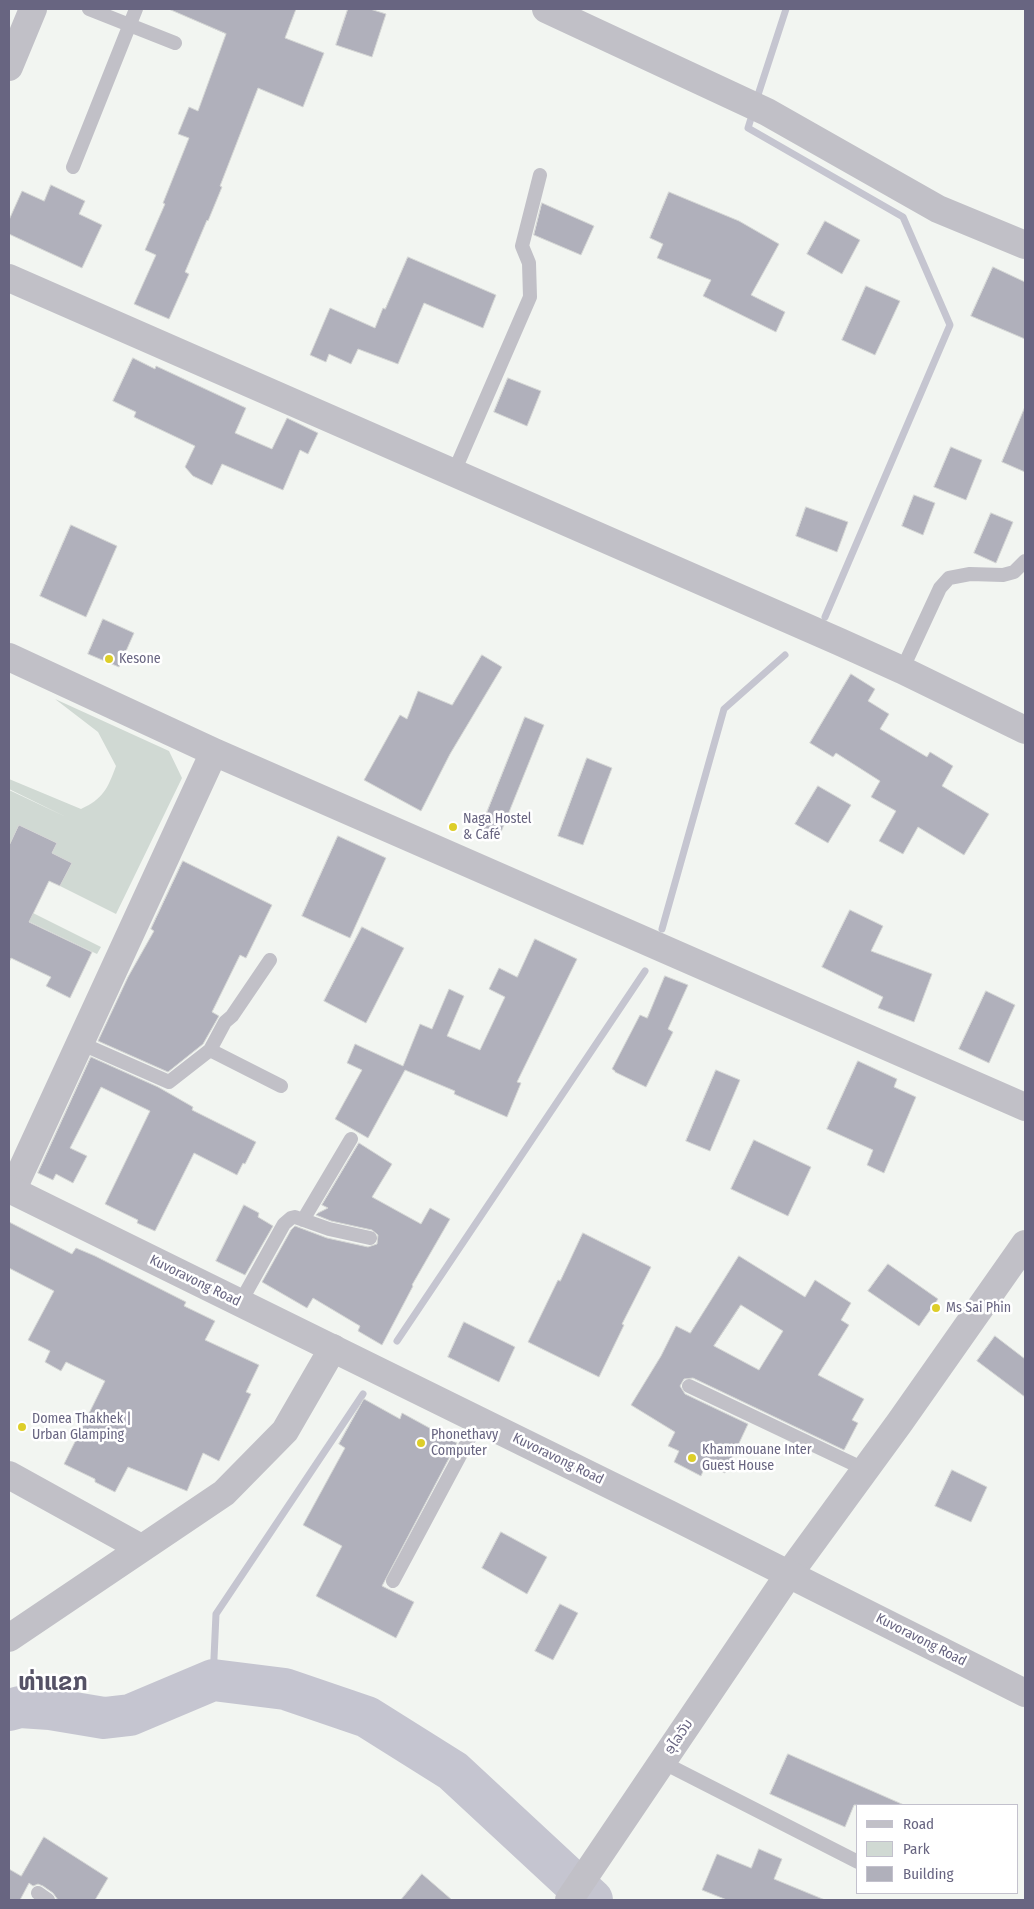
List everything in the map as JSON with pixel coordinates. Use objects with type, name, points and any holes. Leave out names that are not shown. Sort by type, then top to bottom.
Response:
[{"type":"street","points":[[9,67],[33,9]]},
{"type":"street","points":[[546,9],[757,107],[938,209],[1025,246]]},
{"type":"street","points":[[9,278],[902,670],[1025,730]]},
{"type":"street","points":[[9,657],[214,752],[1025,1107]]},
{"type":"street","points":[[10,1190],[214,752]]},
{"type":"street","name":"Kuvoravong Road","points":[[10,1190],[479,1420],[1025,1693]]},
{"type":"street","name":"ອຸໄລວັນ","points":[[569,1900],[789,1574],[1025,1244]]},
{"type":"street","points":[[9,1638],[224,1493],[285,1431],[333,1348]]},
{"type":"street","points":[[9,1476],[141,1548]]},
{"type":"lane","points":[[89,9],[175,43]]},
{"type":"lane","points":[[73,167],[136,9]]},
{"type":"lane","points":[[454,472],[530,298],[529,263],[522,246],[540,175]]},
{"type":"lane","points":[[902,670],[940,588],[949,578],[970,574],[1003,575],[1014,572],[1025,560]]},
{"type":"lane","points":[[80,1043],[169,1082],[210,1050],[225,1022],[232,1016],[270,960]]},
{"type":"lane","points":[[210,1050],[281,1086]]},
{"type":"lane","points":[[303,1220],[351,1139]]},
{"type":"lane","points":[[240,1303],[284,1224],[291,1218],[370,1238]]},
{"type":"lane","points":[[689,1386],[864,1469]]},
{"type":"lane","points":[[393,1581],[479,1420]]},
{"type":"lane","points":[[662,1762],[856,1861]]},
{"type":"green space","points":[[55,699],[169,751],[182,778],[116,914],[60,886],[72,863],[52,853],[57,843],[19,825],[9,846],[9,790],[66,817],[9,789],[9,779],[81,809],[100,797],[110,781],[116,766],[98,732]]},
{"type":"green space","points":[[9,901],[101,947],[97,954],[9,912]]},
{"type":"building","points":[[169,9],[296,9],[285,38],[324,53],[303,107],[258,88],[220,186],[222,187],[185,272],[189,274],[169,319],[134,304],[156,255],[145,250],[165,204],[163,203],[189,138],[178,134],[189,107],[198,111],[226,34]]},
{"type":"building","points":[[348,9],[370,9],[386,14],[372,57],[336,45]]},
{"type":"building","points":[[51,185],[85,201],[79,214],[102,225],[82,268],[9,234],[9,220],[22,191],[44,201]]},
{"type":"building","points":[[669,192],[739,221],[779,244],[751,295],[785,312],[776,332],[703,296],[711,280],[657,258],[663,244],[650,238]]},
{"type":"building","points":[[542,203],[594,226],[581,255],[534,235]]},
{"type":"building","points":[[825,221],[860,240],[842,274],[807,254]]},
{"type":"building","points":[[408,257],[496,295],[483,328],[424,303],[398,364],[358,349],[351,364],[329,354],[326,362],[310,355],[330,308],[375,328]]},
{"type":"building","points":[[993,267],[1025,282],[1025,339],[971,316]]},
{"type":"building","points":[[866,286],[900,301],[875,355],[842,340]]},
{"type":"building","points":[[133,358],[155,369],[156,366],[246,408],[235,433],[272,449],[287,418],[318,433],[308,454],[300,450],[283,490],[222,464],[212,485],[193,476],[185,467],[195,446],[134,417],[136,412],[113,401]]},
{"type":"building","points":[[508,378],[541,391],[527,426],[494,412]]},
{"type":"building","points":[[1025,407],[1025,472],[1002,462]]},
{"type":"building","points":[[951,447],[982,460],[966,500],[934,487]]},
{"type":"building","points":[[914,495],[935,503],[923,535],[902,526]]},
{"type":"building","points":[[806,507],[848,522],[837,552],[796,536]]},
{"type":"building","points":[[991,513],[1013,522],[996,563],[974,553]]},
{"type":"building","points":[[71,525],[117,546],[86,617],[40,596]]},
{"type":"building","points":[[103,619],[134,633],[119,667],[88,654]]},
{"type":"building","points":[[482,655],[502,667],[450,754],[421,811],[364,780],[400,715],[407,719],[418,691],[452,705]]},
{"type":"building","points":[[851,674],[875,689],[868,701],[889,714],[880,729],[927,757],[930,752],[953,766],[942,786],[989,814],[964,855],[918,827],[903,854],[879,841],[896,811],[871,797],[880,781],[836,753],[833,757],[810,743]]},
{"type":"building","points":[[525,717],[544,725],[499,837],[480,830]]},
{"type":"building","points":[[587,758],[612,768],[583,845],[558,836]]},
{"type":"building","points":[[818,786],[851,805],[828,843],[795,824]]},
{"type":"building","points":[[19,825],[57,843],[52,853],[72,863],[60,886],[49,881],[29,922],[92,952],[70,998],[46,986],[51,977],[11,958],[9,962],[9,846]]},
{"type":"building","points":[[338,836],[386,858],[350,938],[302,916]]},
{"type":"building","points":[[183,861],[272,905],[246,958],[240,955],[212,1012],[219,1016],[203,1044],[168,1072],[98,1041],[128,977],[154,931],[151,929]]},
{"type":"building","points":[[850,910],[883,926],[871,951],[932,974],[914,1022],[878,1008],[883,997],[822,967]]},
{"type":"building","points":[[362,927],[404,948],[366,1023],[324,1001]]},
{"type":"building","points":[[535,939],[577,959],[517,1082],[521,1083],[507,1117],[454,1094],[455,1091],[405,1070],[368,1138],[335,1119],[362,1070],[347,1063],[355,1044],[403,1066],[420,1024],[432,1029],[449,989],[464,996],[447,1036],[480,1050],[505,997],[489,989],[499,968],[517,977]]},
{"type":"building","points":[[665,976],[688,985],[668,1029],[673,1032],[646,1087],[612,1069],[640,1015],[647,1018]]},
{"type":"building","points":[[986,991],[1015,1005],[989,1063],[959,1049]]},
{"type":"building","points":[[91,1057],[158,1087],[193,1107],[192,1110],[256,1142],[237,1175],[194,1153],[155,1231],[137,1223],[138,1220],[105,1204],[150,1111],[101,1087],[70,1148],[87,1156],[73,1183],[56,1174],[53,1180],[38,1173]]},
{"type":"building","points":[[858,1061],[897,1079],[894,1087],[916,1097],[884,1173],[867,1165],[873,1150],[827,1129]]},
{"type":"building","points":[[716,1070],[740,1080],[710,1151],[686,1141]]},
{"type":"building","points":[[754,1140],[811,1167],[788,1216],[731,1189]]},
{"type":"building","points":[[359,1143],[392,1164],[372,1197],[421,1224],[430,1208],[450,1219],[412,1285],[382,1345],[358,1331],[360,1326],[313,1298],[307,1308],[262,1282],[295,1226],[327,1238],[368,1247],[377,1244],[378,1235],[372,1230],[331,1221],[316,1215],[328,1208],[322,1205]]},
{"type":"building","points":[[244,1205],[259,1213],[258,1217],[273,1226],[245,1275],[216,1261]]},
{"type":"building","points":[[9,1222],[72,1254],[76,1248],[95,1256],[186,1302],[184,1306],[215,1321],[205,1340],[259,1365],[246,1392],[251,1394],[219,1461],[203,1453],[187,1491],[128,1467],[115,1492],[95,1482],[95,1479],[64,1464],[105,1381],[66,1362],[61,1371],[45,1362],[50,1351],[28,1340],[54,1291],[9,1268]]},
{"type":"building","points":[[583,1233],[651,1267],[622,1324],[624,1325],[599,1377],[528,1342]]},
{"type":"building","points":[[739,1256],[805,1297],[815,1280],[851,1303],[841,1320],[849,1325],[818,1375],[864,1399],[852,1420],[858,1423],[844,1450],[693,1378],[684,1379],[680,1386],[685,1394],[748,1424],[725,1473],[706,1464],[701,1476],[674,1462],[679,1451],[668,1446],[675,1432],[631,1405],[661,1356],[676,1326],[690,1333]],"holes":[[[741,1305],[783,1331],[759,1370],[714,1346]]]},
{"type":"building","points":[[888,1264],[938,1299],[919,1326],[868,1291]]},
{"type":"building","points":[[464,1322],[515,1347],[499,1382],[448,1357]]},
{"type":"building","points":[[995,1336],[1025,1359],[1025,1397],[977,1361]]},
{"type":"building","points":[[364,1399],[400,1419],[402,1413],[457,1443],[382,1586],[414,1602],[396,1638],[316,1596],[342,1546],[303,1525],[345,1448],[339,1444]]},
{"type":"building","points":[[952,1470],[987,1487],[971,1522],[935,1506]]},
{"type":"building","points":[[501,1532],[547,1557],[527,1594],[482,1568]]},
{"type":"building","points":[[560,1604],[578,1613],[553,1660],[535,1651]]},
{"type":"building","points":[[788,1754],[902,1804],[856,1804],[845,1827],[770,1794]]},
{"type":"building","points":[[44,1837],[108,1878],[95,1900],[58,1900],[53,1893],[43,1886],[38,1884],[33,1886],[29,1883],[20,1900],[9,1900],[9,1869],[21,1876]]},
{"type":"building","points":[[759,1849],[782,1859],[774,1879],[825,1900],[727,1900],[702,1890],[717,1854],[751,1868]]},
{"type":"building","points":[[422,1874],[452,1900],[401,1900]]},
{"type":"waterway","points":[[756,101],[786,9]]},
{"type":"waterway","points":[[753,112],[748,128],[903,217],[950,325],[825,617]]},
{"type":"waterway","points":[[662,929],[724,709],[785,655]]},
{"type":"waterway","points":[[397,1341],[645,971]]},
{"type":"waterway","points":[[213,1680],[216,1614],[363,1394]]},
{"type":"waterway","points":[[9,1710],[20,1707],[50,1709],[104,1718],[130,1715],[213,1680],[285,1689],[367,1717],[453,1771],[592,1900]]},
{"type":"place","name":"Kesone","points":[[109,659]]},
{"type":"place","name":"Naga Hostel & Café","points":[[453,827]]},
{"type":"place","name":"Ms Sai Phin","points":[[936,1308]]},
{"type":"place","name":"Domea Thakhek | Urban Glamping","points":[[22,1427]]},
{"type":"place","name":"Phonethavy Computer","points":[[421,1443]]},
{"type":"place","name":"Khammouane Inter Guest House","points":[[692,1458]]},
{"type":"district","name":"ທ່າແຂກ","points":[[53,1683]]}]
